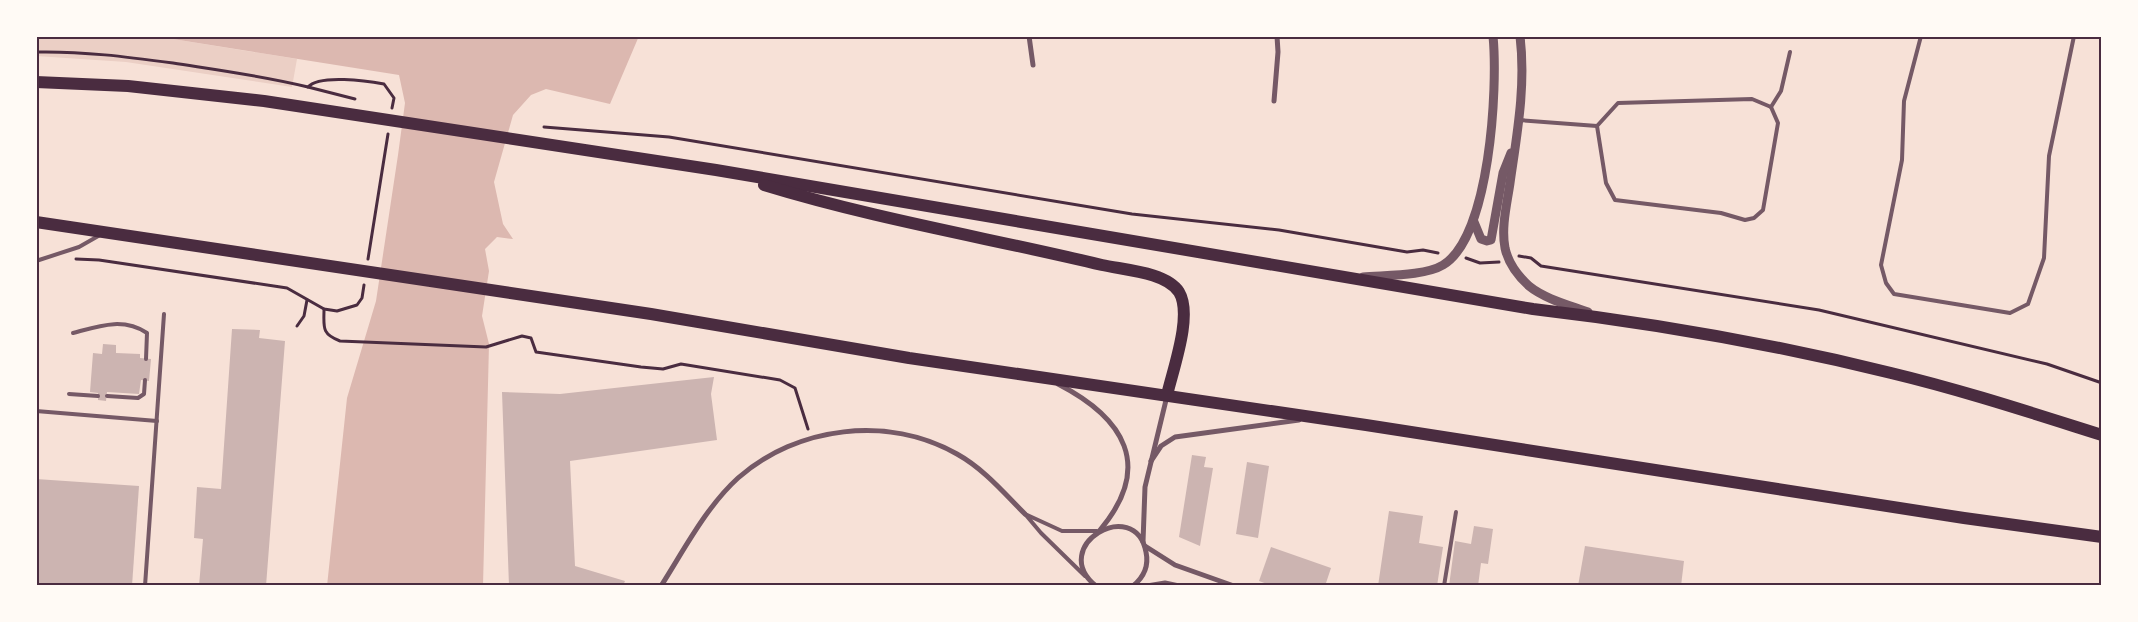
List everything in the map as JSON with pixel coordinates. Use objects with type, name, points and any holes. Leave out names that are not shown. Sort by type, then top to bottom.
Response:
[{"type":"main road","points":[[36,82],[148,88],[264,101],[716,170],[1533,309],[1597,316],[1742,342],[1890,372],[1990,399],[2102,435]]},
{"type":"main road","points":[[716,170],[816,200],[907,223],[1059,254],[1163,279],[1172,284],[1179,292],[1184,310],[1167,395]]},
{"type":"main road","points":[[36,222],[106,231],[362,274],[499,291],[651,314],[908,358],[1167,395],[1964,518],[2102,537]]},
{"type":"street","points":[[1029,36],[1033,65]]},
{"type":"street","points":[[1274,101],[1278,52],[1277,36]]},
{"type":"street","points":[[1353,278],[1438,267],[1450,259],[1462,246],[1474,220],[1491,132],[1496,69],[1494,36]]},
{"type":"street","points":[[1520,36],[1522,76],[1519,120],[1504,227],[1508,258],[1520,276],[1535,290],[1597,316]]},
{"type":"street","points":[[1474,220],[1481,239],[1487,242],[1491,240],[1503,173],[1516,139]]},
{"type":"street","points":[[1044,377],[1098,408],[1115,426],[1124,442],[1127,460],[1123,492],[1112,515],[1089,538],[1083,552],[1083,567],[1090,581],[1096,586]]},
{"type":"street","points":[[1133,586],[1140,580],[1146,568],[1143,503],[1167,395]]},
{"type":"street","points":[[1151,461],[1163,444],[1179,436],[1317,418]]},
{"type":"street","points":[[661,586],[717,501],[737,479],[759,462],[787,446],[810,437],[855,431],[884,431],[934,443],[958,454],[979,469],[1025,514]]},
{"type":"street","points":[[1098,531],[1112,526],[1124,528],[1135,533],[1144,544],[1174,564],[1231,585]]},
{"type":"street","points":[[1146,586],[1165,583],[1179,586]]},
{"type":"lane","points":[[1921,36],[1904,101],[1902,160],[1881,265],[1886,283],[1894,294],[2010,313],[2028,304],[2044,258],[2049,156],[2074,36]]},
{"type":"lane","points":[[1772,107],[1782,91],[1790,52]]},
{"type":"lane","points":[[1752,99],[1772,107],[1778,123],[1763,210],[1754,218],[1745,220],[1720,213],[1615,200],[1606,183],[1597,126],[1618,103],[1752,99]]},
{"type":"lane","points":[[1519,120],[1597,126]]},
{"type":"lane","points":[[36,261],[79,247],[106,231]]},
{"type":"lane","points":[[145,586],[164,314]]},
{"type":"lane","points":[[73,333],[110,323],[136,326],[146,333],[146,359]]},
{"type":"lane","points":[[107,396],[138,398],[144,394],[145,380]]},
{"type":"lane","points":[[69,394],[98,396]]},
{"type":"lane","points":[[36,411],[157,421]]},
{"type":"lane","points":[[1444,586],[1456,512]]},
{"type":"lane","points":[[1025,514],[1062,531],[1098,531]]},
{"type":"lane","points":[[1025,514],[1040,533],[1090,581]]},
{"type":"path","points":[[36,52],[94,54],[227,71],[365,100]]},
{"type":"path","points":[[308,87],[315,82],[327,79],[384,84],[394,98],[387,121],[368,260]]},
{"type":"path","points":[[542,127],[669,137],[1132,214],[1279,230],[1407,252],[1423,250],[1438,253]]},
{"type":"path","points":[[1521,255],[1531,258],[1541,266],[1820,310],[2047,364],[2102,383]]},
{"type":"path","points":[[1461,257],[1480,263],[1496,262]]},
{"type":"path","points":[[70,260],[99,260],[286,288],[324,309],[338,311],[357,305],[362,298],[362,274]]},
{"type":"path","points":[[297,326],[304,316],[307,300]]},
{"type":"path","points":[[324,309],[324,329],[329,337],[340,341],[486,347],[522,336],[531,338],[536,352],[648,368],[663,369],[681,364],[780,380],[794,388],[803,410],[810,437]]},
{"type":"shaded area","points":[[36,36],[154,36],[297,59],[292,87],[126,62],[36,56]]},
{"type":"shaded area","points":[[154,36],[639,36],[610,104],[546,89],[531,95],[513,115],[494,182],[503,224],[513,239],[497,237],[485,249],[489,271],[482,316],[489,344],[483,586],[327,586],[347,398],[376,301],[398,155],[405,103],[399,75]]},
{"type":"building","points":[[232,329],[260,330],[259,338],[285,341],[266,586],[199,586],[203,539],[194,538],[197,487],[221,489]]},
{"type":"building","points":[[103,344],[116,345],[116,353],[140,354],[140,358],[151,359],[149,381],[141,380],[139,394],[107,392],[106,401],[98,400],[98,393],[90,392],[93,353],[102,354]]},
{"type":"building","points":[[714,377],[711,394],[717,440],[570,461],[575,566],[625,581],[623,586],[509,586],[502,392],[560,394]]},
{"type":"building","points":[[1192,455],[1206,457],[1204,467],[1213,468],[1200,546],[1179,537]]},
{"type":"building","points":[[1247,462],[1269,466],[1258,538],[1236,534]]},
{"type":"building","points":[[36,479],[139,486],[132,586],[36,586]]},
{"type":"building","points":[[1389,511],[1423,516],[1419,543],[1443,547],[1437,586],[1378,586]]},
{"type":"building","points":[[1474,526],[1493,529],[1488,564],[1481,563],[1478,586],[1449,586],[1455,541],[1471,544]]},
{"type":"building","points":[[1585,546],[1684,561],[1681,586],[1578,586]]},
{"type":"building","points":[[1271,547],[1331,568],[1325,586],[1273,586],[1259,581]]}]
